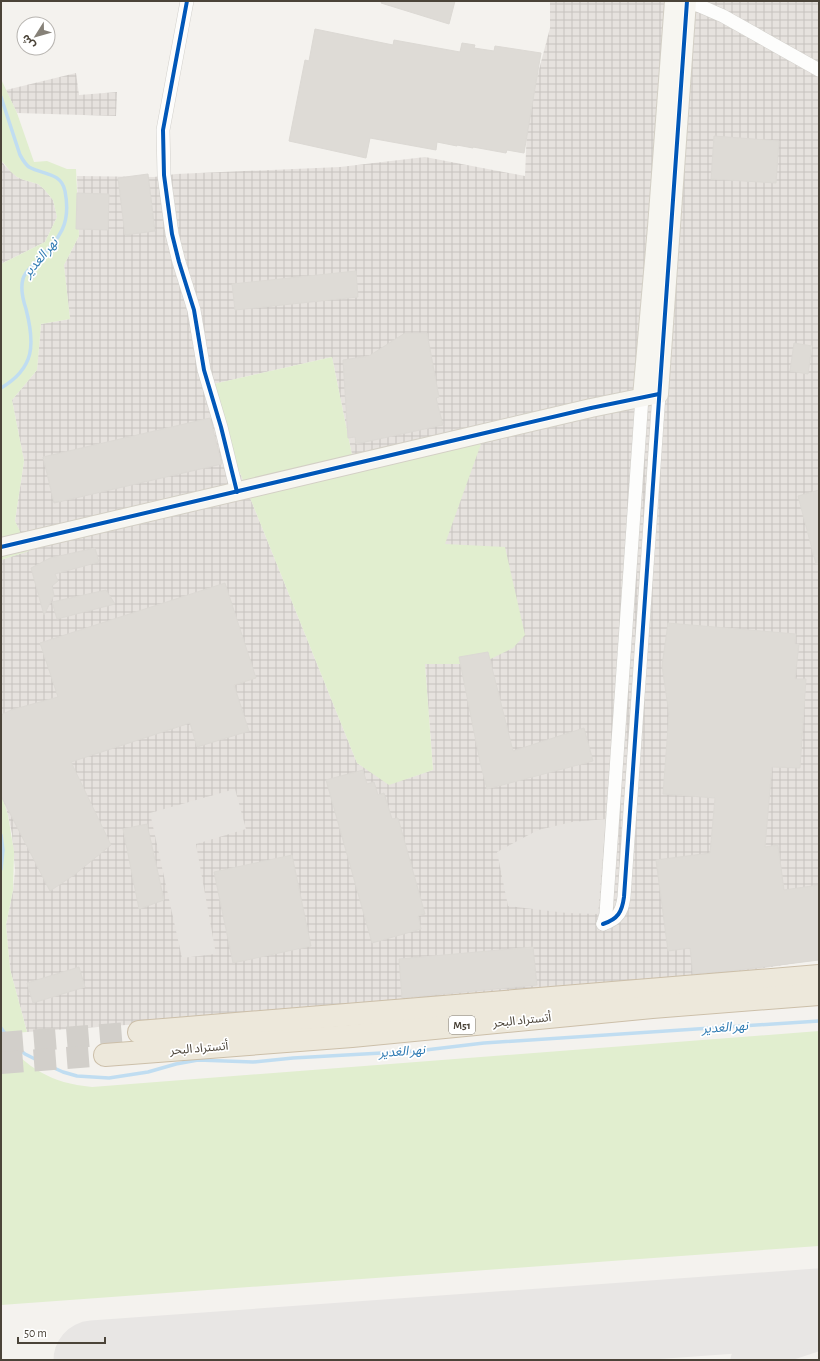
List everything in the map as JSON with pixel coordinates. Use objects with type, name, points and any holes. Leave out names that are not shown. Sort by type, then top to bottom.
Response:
[{"type":"highway","name":"أتستراد البحر","points":[[139,1032],[819,976]]},
{"type":"highway","name":"أتستراد البحر","points":[[105,1055],[352,1036],[652,1007],[819,994]]},
{"type":"street","points":[[187,1],[163,130],[164,175],[172,234],[194,310],[204,370],[213,405],[221,427],[237,492]]},
{"type":"street","points":[[650,396],[628,607],[606,914],[603,924],[616,917],[622,910],[624,897],[644,609],[650,396],[657,227],[683,1],[700,6],[723,16],[819,70]]},
{"type":"street","points":[[1,547],[650,396]]},
{"type":"street","points":[[628,607],[644,609]]},
{"type":"street","points":[[614,795],[631,797]]},
{"type":"street","points":[[613,819],[629,822]]},
{"type":"shaded area","points":[[550,1],[819,1],[819,959],[647,988],[27,1032],[10,969],[6,925],[15,871],[12,834],[1,794],[1,560],[28,551],[15,521],[24,461],[12,400],[37,370],[41,324],[70,319],[64,265],[79,236],[77,176],[154,177],[176,174],[340,167],[425,157],[525,176],[527,128],[535,85],[550,28]],"holes":[[[332,357],[353,460],[445,544],[480,664],[425,664],[433,770],[390,784],[357,763],[205,386]]]},
{"type":"shaded area","points":[[76,73],[79,95],[117,92],[116,116],[17,113],[6,90]]},
{"type":"shaded area","points":[[1,160],[17,177],[38,184],[44,189],[53,200],[57,217],[45,242],[1,264]]},
{"type":"shaded area","points":[[235,789],[246,829],[196,844],[216,954],[182,958],[150,813]]},
{"type":"shaded area","points":[[606,819],[598,914],[567,913],[508,906],[497,852],[538,830],[572,822]]},
{"type":"green space","points":[[1,79],[17,113],[34,162],[47,161],[67,169],[76,169],[79,236],[64,265],[70,319],[41,324],[37,370],[12,400],[24,461],[15,521],[29,551],[1,560],[1,264],[45,242],[57,217],[53,200],[44,189],[38,184],[17,177],[1,160]]},
{"type":"green space","points":[[332,357],[353,460],[486,430],[445,544],[505,547],[525,635],[513,648],[480,664],[425,664],[433,770],[389,785],[357,763],[205,386]]},
{"type":"green space","points":[[1,794],[8,815],[14,852],[13,890],[6,925],[10,969],[27,1032],[1,1034]]},
{"type":"green space","points":[[819,1031],[819,1246],[1,1305],[1,1038],[11,1049],[31,1066],[52,1078],[77,1085],[92,1087]]},
{"type":"building","points":[[382,1],[455,1],[449,24],[381,3]]},
{"type":"building","points":[[315,29],[393,45],[394,40],[460,52],[462,43],[475,45],[474,48],[494,51],[495,46],[541,53],[524,153],[507,150],[506,153],[437,142],[436,150],[370,138],[366,158],[289,141],[305,60],[309,61]]},
{"type":"building","points":[[714,136],[779,141],[776,183],[711,179]]},
{"type":"building","points":[[148,174],[155,231],[125,235],[118,178]]},
{"type":"building","points":[[77,193],[109,194],[108,230],[76,229]]},
{"type":"building","points":[[356,271],[358,297],[235,310],[232,284]]},
{"type":"building","points":[[405,333],[427,333],[439,397],[436,398],[443,425],[356,444],[355,437],[348,438],[343,360],[369,356]]},
{"type":"building","points":[[794,343],[812,346],[808,374],[790,371]]},
{"type":"building","points":[[210,418],[222,464],[54,503],[43,457]]},
{"type":"building","points":[[819,490],[819,564],[816,564],[798,496]]},
{"type":"building","points":[[95,548],[99,562],[55,574],[58,581],[52,586],[54,595],[44,615],[31,568],[50,558]]},
{"type":"building","points":[[225,583],[256,678],[234,685],[249,731],[197,747],[190,723],[71,762],[111,845],[74,875],[50,891],[1,796],[1,715],[11,710],[58,697],[40,643]]},
{"type":"building","points":[[106,590],[115,604],[57,619],[52,602]]},
{"type":"building","points":[[668,623],[796,634],[795,644],[799,644],[795,679],[806,679],[800,768],[772,767],[765,847],[778,845],[784,890],[819,885],[819,960],[731,971],[693,974],[690,948],[668,951],[656,860],[710,853],[715,798],[663,794],[669,714],[662,666]]},
{"type":"building","points":[[488,652],[513,751],[584,728],[593,761],[487,789],[480,762],[459,657]]},
{"type":"building","points":[[363,770],[367,784],[374,782],[378,795],[384,793],[392,819],[398,818],[425,914],[418,916],[421,929],[372,943],[326,780]]},
{"type":"building","points":[[147,824],[164,900],[139,909],[123,829]]},
{"type":"building","points":[[292,855],[311,946],[233,963],[214,872]]},
{"type":"building","points":[[533,947],[537,985],[402,998],[399,959]]},
{"type":"building","points":[[79,967],[85,987],[33,1003],[27,983]]},
{"type":"waterway","name":"نهر الغدير","points":[[1,97],[20,155],[26,165],[34,170],[51,175],[60,180],[65,191],[67,203],[65,223],[61,232],[50,247],[28,270],[22,283],[23,298],[31,333],[30,354],[21,372],[1,388]]},
{"type":"waterway","name":"نهر الغدير","points":[[1,835],[3,850],[1,869]]},
{"type":"waterway","name":"نهر الغدير","points":[[1,1028],[14,1045],[25,1054],[45,1064],[77,1076],[109,1078],[148,1072],[176,1064],[198,1060],[253,1062],[293,1058],[417,1051],[484,1043],[819,1021]]},
{"type":"taxiway","points":[[746,1360],[819,1335]]},
{"type":"runway","points":[[93,1360],[819,1308]]},
{"type":"tunnel","points":[[1,1043],[139,1032]]},
{"type":"tunnel","points":[[1,1063],[105,1055]]},
{"type":"cycle path","points":[[187,1],[163,130],[164,175],[172,234],[194,310],[204,370],[221,427],[237,492]]},
{"type":"cycle path","points":[[603,924],[616,917],[622,907],[624,897],[687,1]]},
{"type":"cycle path","points":[[1,547],[591,408],[659,394]]}]
